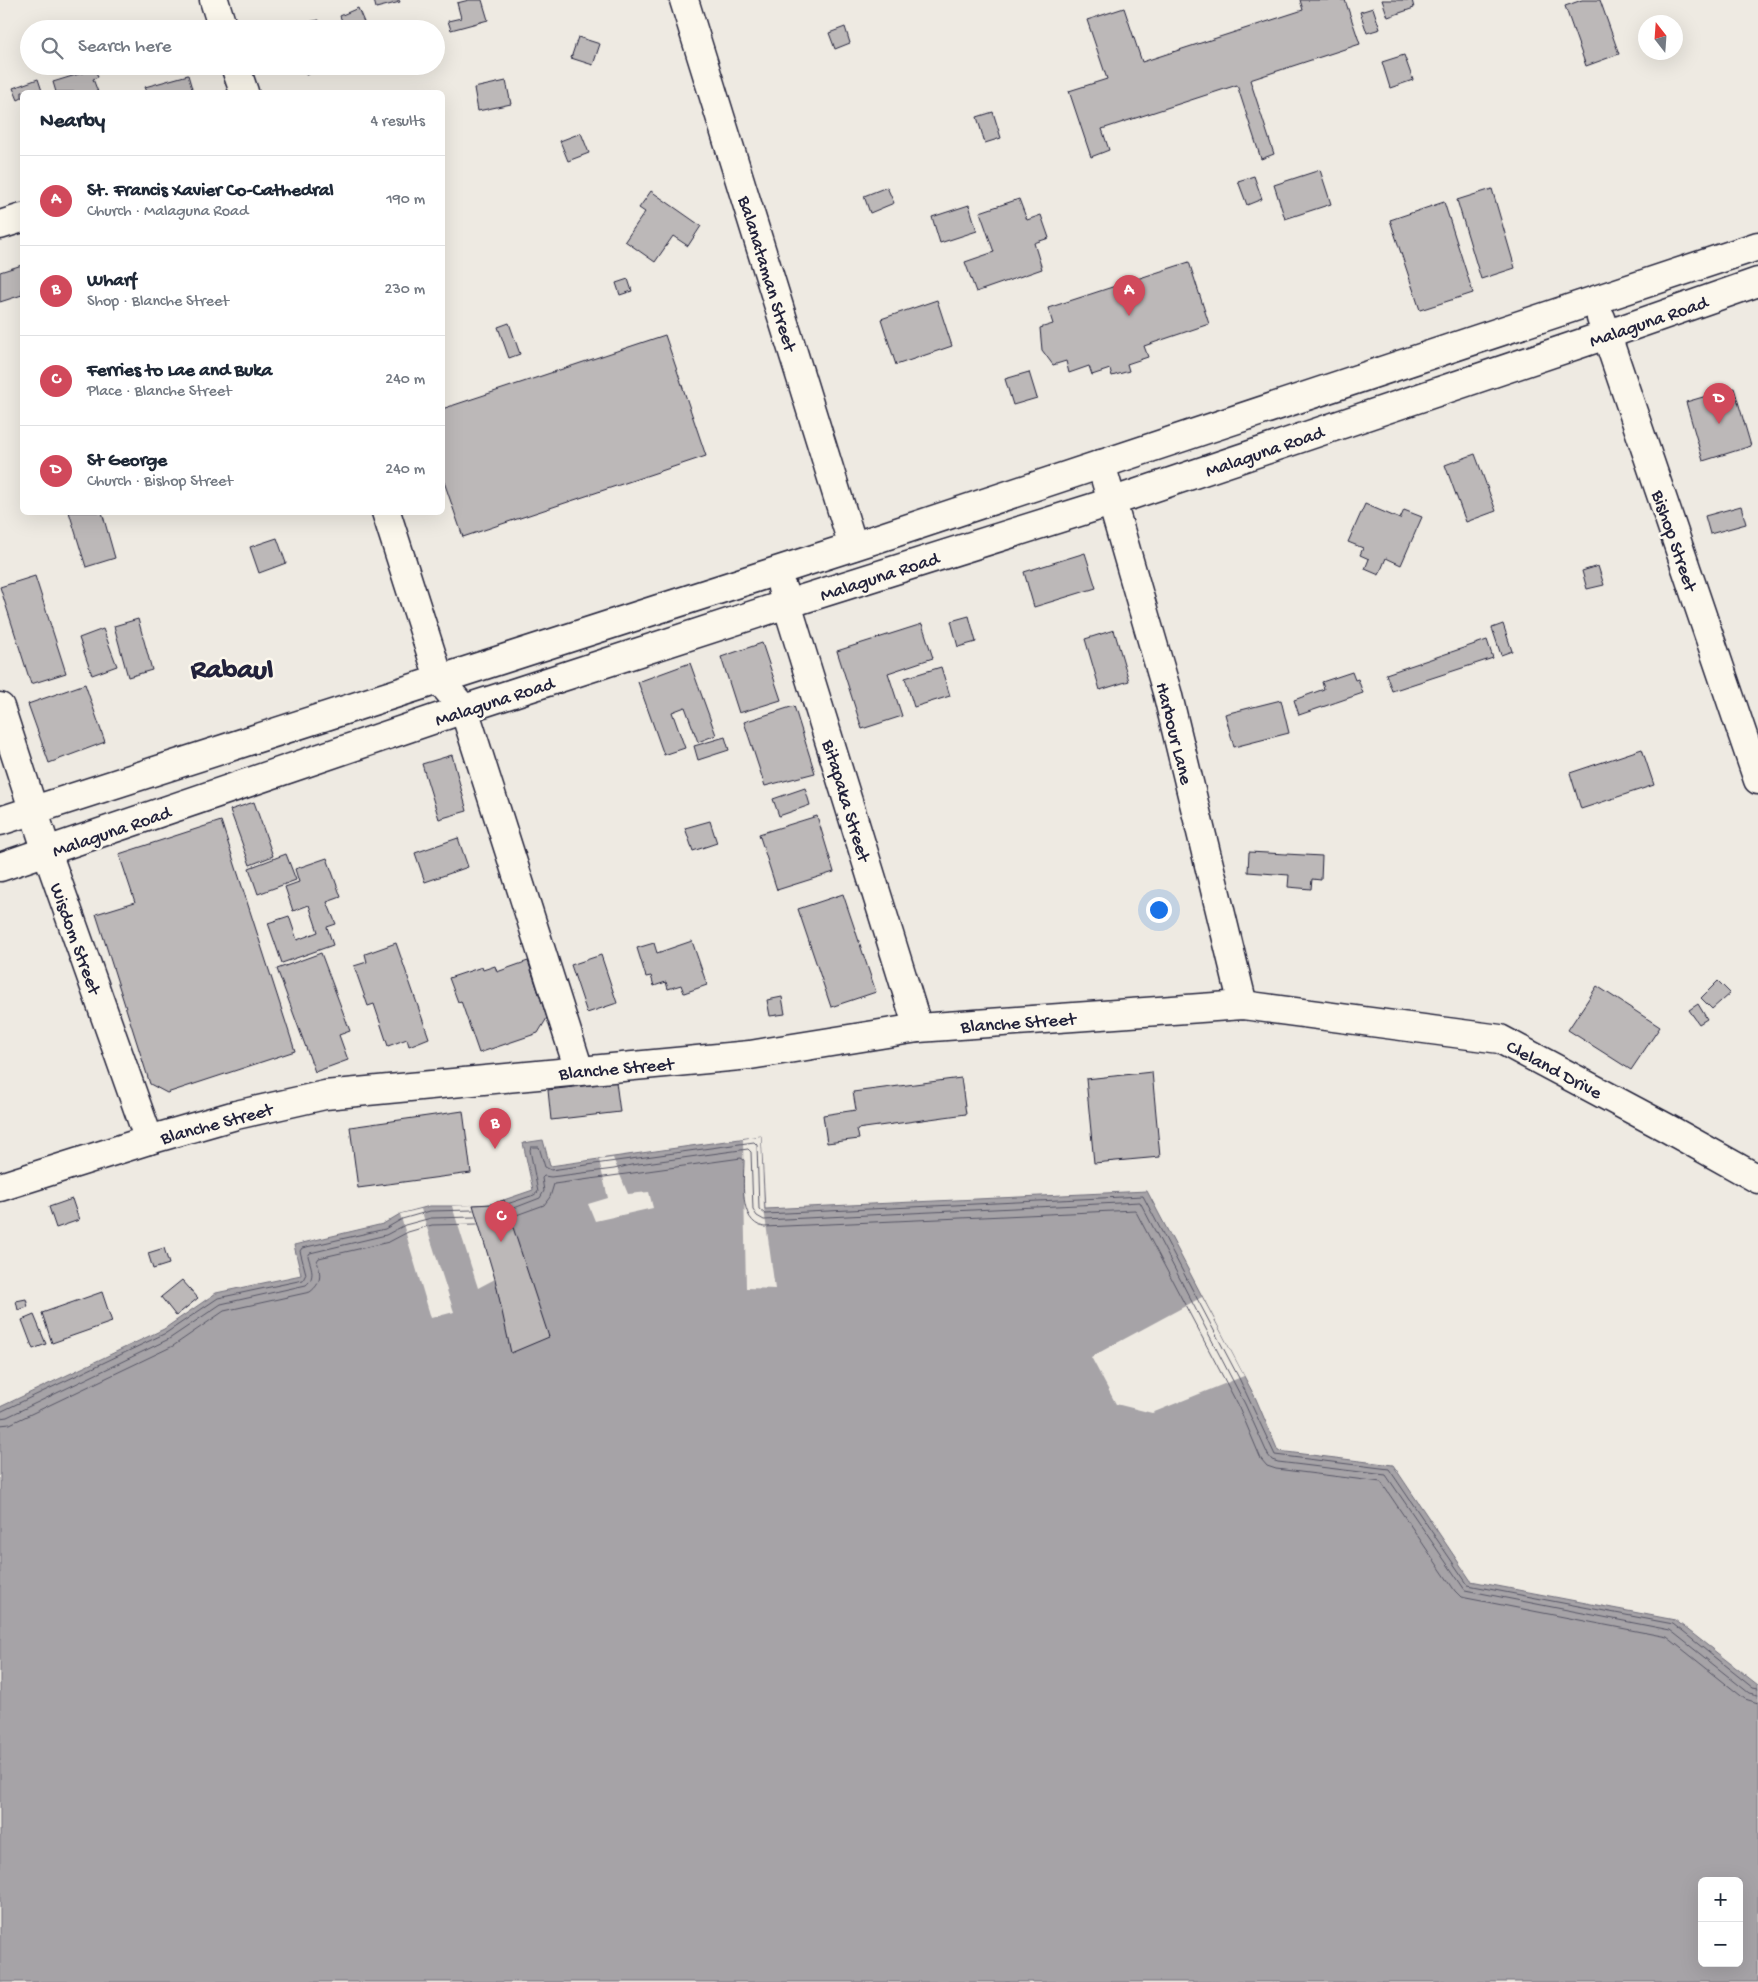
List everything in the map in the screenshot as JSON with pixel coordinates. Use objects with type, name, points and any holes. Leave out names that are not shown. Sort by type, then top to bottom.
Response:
[{"type":"street","points":[[214,0],[220,20]]},
{"type":"street","name":"Balanataman Street","points":[[684,0],[853,546]]},
{"type":"street","points":[[238,75],[243,90]]},
{"type":"street","points":[[0,225],[20,219]]},
{"type":"street","points":[[1746,250],[1754,288]]},
{"type":"street","name":"Malaguna Road","points":[[0,821],[440,681],[853,546],[1746,250]]},
{"type":"street","name":"Malaguna Road","points":[[0,867],[464,709],[787,604],[1111,502],[1606,335],[1754,288]]},
{"type":"street","name":"Bishop Street","points":[[1595,300],[1758,780]]},
{"type":"street","name":"Harbour Lane","points":[[1101,464],[1167,692],[1242,1005]]},
{"type":"street","points":[[387,515],[440,681],[464,709],[579,1070]]},
{"type":"street","name":"Bitapaka Street","points":[[776,571],[918,1028]]},
{"type":"street","name":"Wisdom Street","points":[[0,707],[47,852],[149,1140]]},
{"type":"street","name":"Blanche Street","points":[[0,1187],[236,1115],[325,1094],[750,1055],[918,1028],[1242,1005]]},
{"type":"street","name":"Cleland Drive","points":[[1242,1005],[1500,1039],[1758,1179]]},
{"type":"water","points":[[761,1136],[765,1209],[1147,1191],[1256,1399],[1278,1451],[1393,1465],[1471,1581],[1675,1620],[1758,1685],[1758,1982],[0,1982],[0,1407],[164,1329],[216,1293],[301,1275],[294,1245],[383,1224],[400,1214],[430,1206],[492,1204],[533,1190],[523,1143],[543,1140],[550,1166]]},
{"type":"pier","points":[[761,1136],[764,1209],[775,1289],[746,1288],[743,1139]]},
{"type":"pier","points":[[613,1158],[628,1194],[649,1192],[653,1208],[595,1221],[588,1204],[608,1198],[599,1160]]},
{"type":"pier","points":[[473,1205],[495,1279],[478,1288],[452,1206]]},
{"type":"pier","points":[[421,1209],[454,1312],[431,1318],[400,1214]]},
{"type":"pier","points":[[1202,1297],[1244,1376],[1152,1413],[1116,1404],[1091,1357]]},
{"type":"building","points":[[374,0],[399,0],[400,2],[376,8]]},
{"type":"building","points":[[469,0],[482,0],[488,20],[451,30],[448,21],[461,18],[457,3]]},
{"type":"building","points":[[1300,0],[1345,0],[1360,44],[1250,80],[1274,154],[1261,159],[1237,85],[1102,129],[1109,150],[1091,157],[1069,91],[1107,79],[1087,20],[1124,8],[1142,62],[1303,10]]},
{"type":"building","points":[[1382,0],[1412,0],[1414,8],[1388,17]]},
{"type":"building","points":[[1582,0],[1600,0],[1619,54],[1586,66],[1565,6]]},
{"type":"building","points":[[358,8],[363,20],[342,20],[340,16]]},
{"type":"building","points":[[1373,8],[1380,29],[1367,33],[1360,12]]},
{"type":"building","points":[[845,27],[850,43],[835,49],[829,33]]},
{"type":"building","points":[[578,37],[600,44],[593,65],[571,58]]},
{"type":"building","points":[[1404,55],[1413,80],[1390,88],[1382,62]]},
{"type":"building","points":[[76,75],[97,75],[98,77],[93,79],[97,90],[55,90],[53,82]]},
{"type":"building","points":[[188,75],[192,90],[146,90],[145,87]]},
{"type":"building","points":[[38,79],[42,90],[20,90],[20,99],[18,100],[13,88]]},
{"type":"building","points":[[506,81],[511,104],[478,111],[474,88]]},
{"type":"building","points":[[993,112],[1001,138],[985,143],[977,117]]},
{"type":"building","points":[[581,133],[589,153],[568,161],[560,141]]},
{"type":"building","points":[[1320,170],[1331,204],[1285,219],[1274,185]]},
{"type":"building","points":[[1254,176],[1262,199],[1247,205],[1238,181]]},
{"type":"building","points":[[887,187],[894,203],[870,213],[864,196]]},
{"type":"building","points":[[1492,189],[1515,268],[1481,279],[1457,200]]},
{"type":"building","points":[[651,191],[701,226],[688,246],[673,236],[655,262],[625,241],[645,212],[639,208]]},
{"type":"building","points":[[1019,199],[1027,220],[1041,215],[1049,238],[1034,243],[1042,269],[976,292],[965,262],[994,252],[980,212]]},
{"type":"building","points":[[1444,202],[1473,293],[1420,310],[1390,220]]},
{"type":"building","points":[[969,205],[977,231],[940,243],[932,217]]},
{"type":"building","points":[[1189,262],[1209,324],[1144,346],[1148,357],[1127,364],[1129,371],[1112,376],[1110,369],[1092,375],[1089,366],[1069,373],[1066,361],[1053,365],[1042,350],[1040,328],[1053,324],[1048,308]]},
{"type":"building","points":[[20,266],[20,296],[0,302],[0,272]]},
{"type":"building","points":[[628,279],[632,291],[620,295],[616,283]]},
{"type":"building","points":[[937,300],[952,346],[896,365],[881,319]]},
{"type":"building","points":[[509,323],[520,354],[509,358],[498,327]]},
{"type":"building","points":[[665,335],[706,456],[463,537],[445,485],[445,408]]},
{"type":"building","points":[[1029,372],[1037,398],[1013,405],[1005,379]]},
{"type":"building","points":[[1734,388],[1751,446],[1703,461],[1686,402]]},
{"type":"building","points":[[1475,454],[1496,511],[1466,522],[1445,465]]},
{"type":"building","points":[[1365,504],[1400,519],[1404,510],[1422,517],[1401,565],[1386,558],[1379,575],[1365,569],[1369,559],[1360,555],[1363,548],[1348,542]]},
{"type":"building","points":[[1741,506],[1746,524],[1710,534],[1705,516]]},
{"type":"building","points":[[70,515],[103,515],[115,558],[86,567]]},
{"type":"building","points":[[277,538],[286,563],[259,573],[250,547]]},
{"type":"building","points":[[1085,553],[1096,588],[1034,607],[1024,572]]},
{"type":"building","points":[[1598,566],[1604,585],[1587,589],[1582,571]]},
{"type":"building","points":[[35,576],[66,673],[31,684],[0,587]]},
{"type":"building","points":[[969,616],[976,642],[958,647],[951,621]]},
{"type":"building","points":[[138,619],[152,670],[128,677],[114,626]]},
{"type":"building","points":[[922,624],[933,658],[888,673],[902,716],[862,729],[837,651]]},
{"type":"building","points":[[1503,624],[1512,651],[1501,655],[1492,628]]},
{"type":"building","points":[[103,629],[117,666],[92,675],[79,638]]},
{"type":"building","points":[[1114,630],[1129,681],[1100,690],[1085,639]]},
{"type":"building","points":[[1487,640],[1493,658],[1392,691],[1386,674]]},
{"type":"building","points":[[762,643],[781,700],[739,713],[721,657]]},
{"type":"building","points":[[690,663],[716,735],[698,742],[685,707],[672,712],[685,748],[664,755],[638,682]]},
{"type":"building","points":[[941,667],[950,696],[914,707],[905,678]]},
{"type":"building","points":[[1352,672],[1355,680],[1358,679],[1363,693],[1299,715],[1294,700],[1324,689],[1322,682]]},
{"type":"building","points":[[85,684],[105,742],[49,763],[28,704]]},
{"type":"building","points":[[1281,700],[1289,733],[1234,747],[1225,714]]},
{"type":"building","points":[[794,706],[815,773],[765,786],[744,722]]},
{"type":"building","points":[[725,737],[729,750],[698,760],[694,746]]},
{"type":"building","points":[[1642,749],[1654,785],[1581,809],[1570,773]]},
{"type":"building","points":[[452,755],[467,811],[439,819],[422,764]]},
{"type":"building","points":[[805,788],[810,805],[779,816],[773,799]]},
{"type":"building","points":[[254,802],[273,856],[250,865],[230,810]]},
{"type":"building","points":[[817,816],[834,872],[777,890],[759,834]]},
{"type":"building","points":[[221,821],[295,1051],[167,1093],[150,1084],[96,914],[135,902],[119,854]]},
{"type":"building","points":[[710,821],[717,843],[693,851],[685,828]]},
{"type":"building","points":[[458,838],[468,867],[425,882],[415,853]]},
{"type":"building","points":[[1249,852],[1322,856],[1321,880],[1312,879],[1311,889],[1288,887],[1289,875],[1248,872]]},
{"type":"building","points":[[286,854],[296,880],[258,894],[249,868]]},
{"type":"building","points":[[327,858],[341,897],[327,902],[336,924],[327,927],[333,945],[282,963],[268,923],[289,916],[297,940],[318,932],[309,905],[293,911],[285,887],[299,882],[295,869]]},
{"type":"building","points":[[843,894],[876,992],[831,1007],[798,909]]},
{"type":"building","points":[[692,941],[707,985],[684,993],[681,985],[668,989],[666,982],[654,986],[651,976],[646,977],[637,948],[654,943],[657,953]]},
{"type":"building","points":[[396,943],[429,1038],[409,1046],[407,1039],[388,1046],[374,1004],[368,1006],[354,966],[367,962],[365,954]]},
{"type":"building","points":[[321,953],[350,1031],[339,1035],[348,1060],[315,1072],[277,969]]},
{"type":"building","points":[[601,955],[617,1003],[587,1013],[571,965]]},
{"type":"building","points":[[528,961],[547,1018],[538,1033],[479,1053],[461,1001],[458,1002],[449,978],[482,967],[483,970],[495,966],[497,972]]},
{"type":"building","points":[[1718,981],[1730,993],[1712,1009],[1701,998]]},
{"type":"building","points":[[1597,986],[1660,1027],[1631,1070],[1568,1030]]},
{"type":"building","points":[[782,997],[785,1014],[770,1016],[767,1000]]},
{"type":"building","points":[[1698,1004],[1707,1019],[1699,1024],[1689,1010]]},
{"type":"building","points":[[1152,1072],[1160,1157],[1094,1163],[1086,1079]]},
{"type":"building","points":[[961,1078],[966,1114],[857,1129],[859,1139],[827,1143],[823,1115],[856,1110],[853,1092]]},
{"type":"building","points":[[616,1082],[620,1112],[551,1120],[548,1090]]},
{"type":"building","points":[[463,1111],[471,1173],[358,1188],[350,1127]]},
{"type":"building","points":[[72,1199],[79,1220],[56,1228],[49,1207]]},
{"type":"building","points":[[504,1200],[549,1337],[511,1353],[495,1279],[473,1205],[492,1204]]},
{"type":"building","points":[[164,1248],[169,1264],[153,1269],[148,1253]]},
{"type":"building","points":[[182,1280],[198,1298],[176,1316],[161,1297]]},
{"type":"building","points":[[102,1292],[112,1322],[52,1343],[42,1313]]},
{"type":"building","points":[[26,1299],[28,1307],[18,1310],[16,1301]]},
{"type":"building","points":[[34,1315],[46,1344],[33,1349],[22,1320]]},
{"type":"place","name":"St. Francis Xavier Co-Cathedral","points":[[1129,316]]},
{"type":"place","name":"St George","points":[[1719,424]]},
{"type":"place","name":"Wharf","points":[[495,1149]]},
{"type":"place","name":"Ferries to Lae and Buka","points":[[501,1242]]},
{"type":"district","name":"Rabaul","points":[[232,667]]}]
